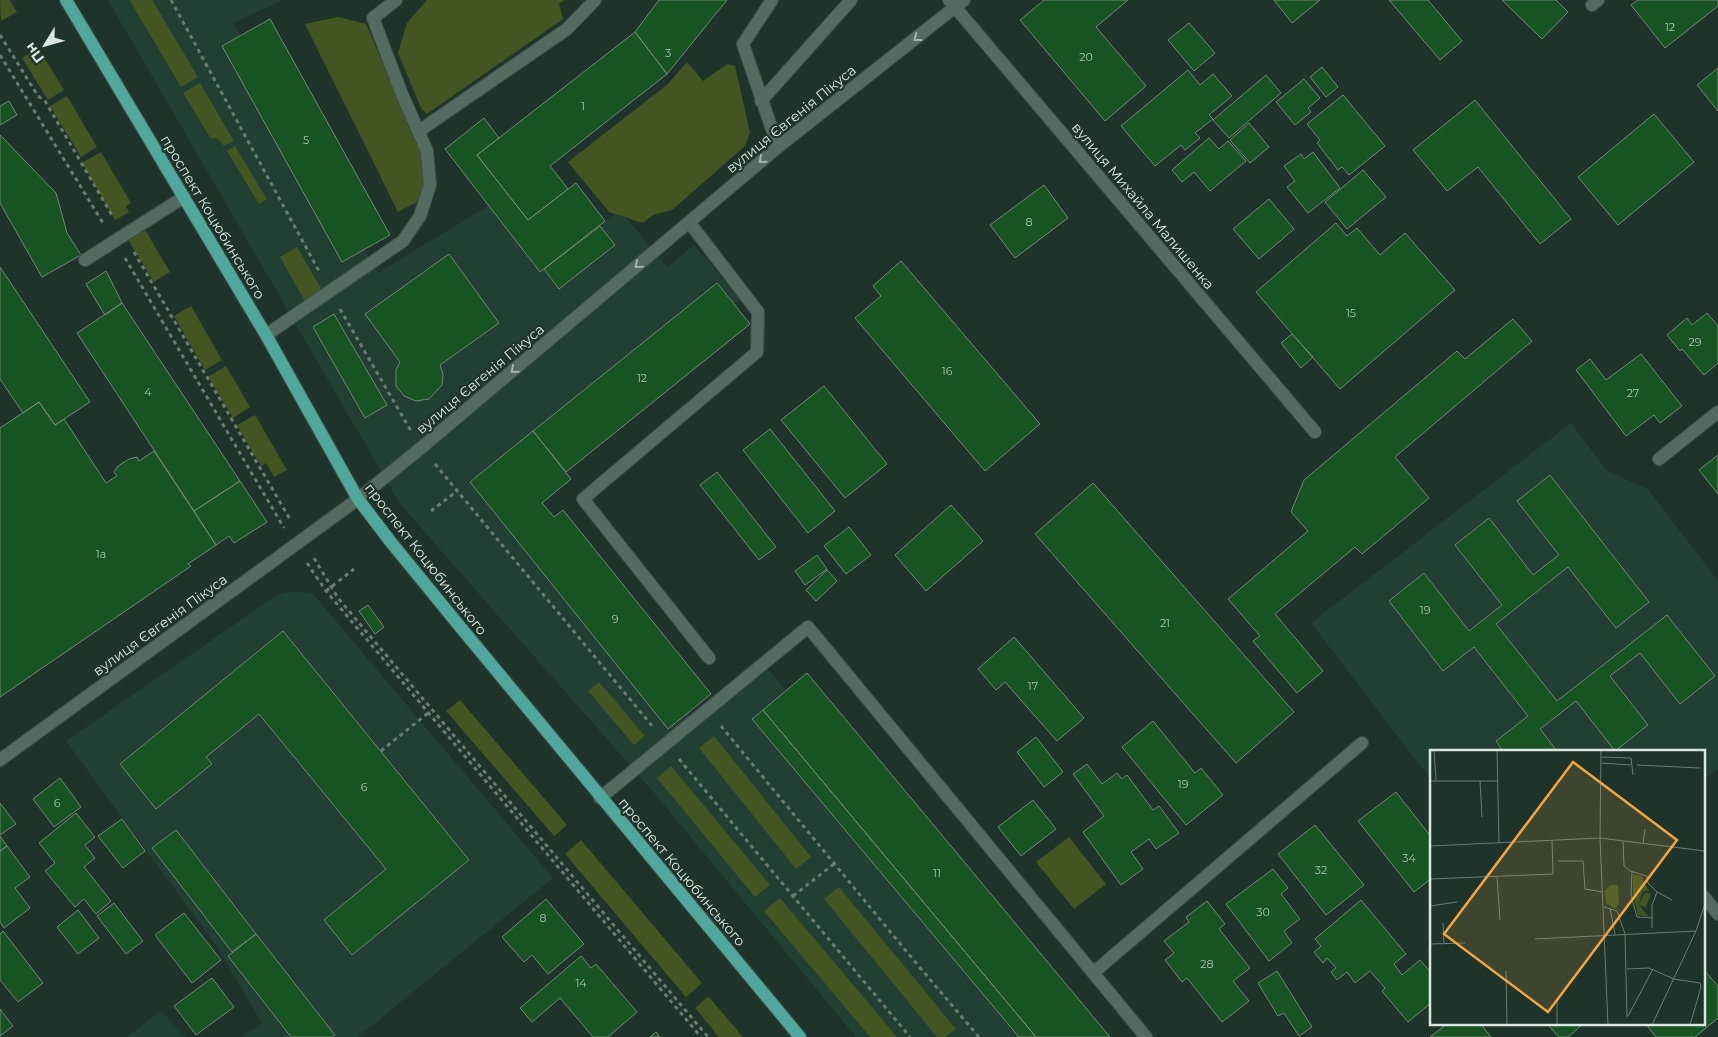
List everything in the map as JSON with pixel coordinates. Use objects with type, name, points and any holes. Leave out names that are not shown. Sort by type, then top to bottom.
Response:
[{"type":"main road","name":"проспект Коцюбинського","points":[[66,0],[266,335],[358,499],[390,541],[600,798],[800,1037]]},
{"type":"street","points":[[266,335],[403,241],[420,216],[430,185],[427,151],[372,18],[396,0]]},
{"type":"street","points":[[419,131],[567,29],[595,0]]},
{"type":"street","points":[[772,0],[743,44],[778,147]]},
{"type":"street","points":[[761,101],[851,0]]},
{"type":"street","name":"вулиця Євгенія Пікуса","points":[[0,760],[358,499],[778,147],[956,2]]},
{"type":"street","name":"вулиця Михайла Малишенка","points":[[956,2],[1315,432]]},
{"type":"street","points":[[85,260],[184,197]]},
{"type":"street","points":[[689,222],[758,312],[757,352],[583,499],[709,658]]},
{"type":"street","points":[[1659,459],[1718,412]]},
{"type":"street","points":[[600,798],[808,627],[1146,1037]]},
{"type":"street","points":[[1094,973],[1362,743]]},
{"type":"street","points":[[1706,899],[1718,914]]},
{"type":"path","points":[[171,0],[329,291],[421,448],[910,1037]]},
{"type":"path","points":[[0,36],[38,96],[45,102],[116,222]]},
{"type":"path","points":[[0,54],[298,542],[338,598],[708,1037]]},
{"type":"path","points":[[131,247],[326,590],[701,1037]]},
{"type":"path","points":[[431,511],[457,491]]},
{"type":"path","points":[[326,590],[354,569]]},
{"type":"path","points":[[708,710],[979,1037]]},
{"type":"path","points":[[381,751],[428,713]]},
{"type":"path","points":[[793,896],[834,864]]},
{"type":"shaded area","points":[[108,0],[283,0],[233,23],[378,273],[489,205],[540,272],[620,210],[667,267],[694,245],[740,299],[513,486],[693,721],[764,664],[1072,1037],[856,1037],[656,795],[400,504]]},
{"type":"shaded area","points":[[1571,423],[1607,471],[1648,489],[1718,581],[1718,769],[1706,778],[1706,750],[1430,750],[1430,778],[1311,623]]},
{"type":"shaded area","points":[[294,591],[313,594],[553,878],[358,1037],[241,1037],[262,1023],[218,948],[66,741],[277,595]]},
{"type":"shaded area","points":[[161,1011],[186,1037],[127,1037]]},
{"type":"green space","points":[[0,0],[10,0],[17,12],[1,21]]},
{"type":"green space","points":[[152,0],[198,77],[181,87],[130,1]]},
{"type":"green space","points":[[427,0],[565,0],[559,4],[563,19],[427,114],[421,108],[398,53],[407,23]]},
{"type":"green space","points":[[338,17],[366,24],[423,157],[424,186],[417,202],[398,212],[305,24]]},
{"type":"green space","points":[[38,48],[64,90],[48,100],[22,58]]},
{"type":"green space","points":[[687,62],[703,81],[727,64],[735,66],[750,133],[745,146],[672,210],[653,215],[643,223],[609,212],[568,162],[668,84]]},
{"type":"green space","points":[[200,83],[234,141],[224,146],[217,138],[211,139],[183,93]]},
{"type":"green space","points":[[67,96],[97,147],[81,157],[50,106]]},
{"type":"green space","points":[[235,146],[267,199],[259,204],[227,151]]},
{"type":"green space","points":[[101,152],[131,203],[126,206],[129,212],[115,220],[82,163]]},
{"type":"green space","points":[[144,228],[170,272],[154,282],[127,238]]},
{"type":"green space","points":[[297,247],[323,292],[304,300],[280,257]]},
{"type":"green space","points":[[191,306],[222,360],[205,370],[174,316]]},
{"type":"green space","points":[[226,366],[250,407],[233,418],[208,377]]},
{"type":"green space","points":[[255,415],[287,470],[274,477],[266,463],[261,466],[237,425]]},
{"type":"green space","points":[[599,682],[645,736],[634,745],[588,691]]},
{"type":"green space","points":[[460,700],[567,825],[554,836],[446,711]]},
{"type":"green space","points":[[714,736],[811,857],[796,869],[699,748]]},
{"type":"green space","points":[[671,766],[770,885],[755,897],[657,778]]},
{"type":"green space","points":[[1069,837],[1106,884],[1074,909],[1036,862]]},
{"type":"green space","points":[[581,840],[702,983],[686,997],[565,854]]},
{"type":"green space","points":[[839,887],[956,1029],[945,1037],[937,1037],[824,899]]},
{"type":"green space","points":[[780,898],[897,1037],[870,1037],[764,911]]},
{"type":"green space","points":[[709,996],[743,1037],[719,1037],[695,1008]]},
{"type":"building","points":[[659,0],[727,0],[667,74],[635,32]]},
{"type":"building","points":[[1044,0],[1128,0],[1096,27],[1146,86],[1105,121],[1020,20]]},
{"type":"building","points":[[1274,0],[1320,0],[1292,23]]},
{"type":"building","points":[[1389,0],[1428,0],[1462,41],[1440,60]]},
{"type":"building","points":[[1502,0],[1556,0],[1568,12],[1542,39]]},
{"type":"building","points":[[1638,0],[1718,0],[1718,6],[1665,48],[1631,5]]},
{"type":"building","points":[[270,19],[390,235],[342,262],[222,46]]},
{"type":"building","points":[[1189,23],[1215,53],[1194,71],[1168,40]]},
{"type":"building","points":[[635,32],[667,74],[550,166],[568,189],[528,220],[477,155]]},
{"type":"building","points":[[1322,67],[1338,87],[1326,97],[1310,77]]},
{"type":"building","points":[[1718,68],[1718,111],[1697,85]]},
{"type":"building","points":[[1188,70],[1200,85],[1213,74],[1232,96],[1209,115],[1213,119],[1195,133],[1200,138],[1185,150],[1181,145],[1155,166],[1121,126]]},
{"type":"building","points":[[1266,75],[1281,93],[1229,138],[1213,120]]},
{"type":"building","points":[[1304,79],[1320,98],[1308,108],[1311,112],[1295,125],[1276,102]]},
{"type":"building","points":[[1343,95],[1385,146],[1349,175],[1342,167],[1338,170],[1317,143],[1320,140],[1307,124]]},
{"type":"building","points":[[1475,100],[1571,219],[1540,244],[1478,167],[1447,191],[1413,150]]},
{"type":"building","points":[[9,101],[17,115],[0,125],[0,106]]},
{"type":"building","points":[[1654,114],[1694,162],[1618,225],[1578,177]]},
{"type":"building","points":[[484,118],[499,138],[477,155],[528,220],[576,183],[605,221],[540,272],[445,149]]},
{"type":"building","points":[[1249,123],[1269,147],[1250,163],[1230,140]]},
{"type":"building","points":[[0,135],[56,193],[67,233],[81,255],[42,277],[0,203]]},
{"type":"building","points":[[1209,138],[1219,149],[1228,141],[1246,161],[1210,191],[1194,172],[1182,182],[1172,170]]},
{"type":"building","points":[[1313,152],[1340,188],[1308,213],[1287,187],[1295,181],[1284,166],[1301,154],[1304,159]]},
{"type":"building","points":[[1363,170],[1386,197],[1347,229],[1325,202]]},
{"type":"building","points":[[1044,185],[1068,218],[1015,258],[990,225]]},
{"type":"building","points":[[1269,199],[1294,229],[1259,259],[1233,229]]},
{"type":"building","points":[[1336,223],[1347,236],[1357,228],[1380,255],[1405,233],[1455,290],[1340,389],[1256,292]]},
{"type":"building","points":[[600,226],[615,245],[559,289],[544,269]]},
{"type":"building","points":[[449,254],[499,323],[440,365],[443,374],[442,385],[429,399],[416,401],[404,396],[396,386],[396,370],[400,362],[365,314]]},
{"type":"building","points":[[901,261],[1040,424],[985,471],[855,318],[881,296],[873,286]]},
{"type":"building","points":[[0,267],[90,402],[55,425],[39,402],[23,413],[0,379]]},
{"type":"building","points":[[106,271],[122,303],[105,315],[86,284]]},
{"type":"building","points":[[717,283],[750,324],[566,472],[533,431]]},
{"type":"building","points":[[122,303],[240,481],[194,511],[77,333]]},
{"type":"building","points":[[1707,313],[1718,326],[1718,363],[1704,375],[1682,349],[1680,351],[1667,335],[1687,318],[1692,325]]},
{"type":"building","points":[[334,314],[387,405],[365,418],[313,327]]},
{"type":"building","points":[[1513,319],[1532,341],[1395,457],[1429,498],[1362,554],[1355,547],[1275,614],[1323,671],[1297,693],[1253,641],[1260,636],[1228,599],[1308,531],[1291,512],[1304,480],[1457,351],[1465,359]]},
{"type":"building","points":[[1292,334],[1313,357],[1301,368],[1281,343]]},
{"type":"building","points":[[1641,354],[1682,406],[1660,423],[1654,415],[1626,436],[1576,370],[1590,359],[1606,380]]},
{"type":"building","points":[[824,386],[887,464],[845,498],[781,420]]},
{"type":"building","points":[[39,402],[55,425],[64,419],[106,483],[117,476],[114,472],[118,466],[129,459],[137,457],[139,461],[154,451],[216,545],[188,564],[191,566],[0,697],[0,428]]},
{"type":"building","points":[[770,429],[835,511],[808,533],[743,450]]},
{"type":"building","points":[[533,431],[571,479],[542,503],[554,517],[563,510],[711,694],[668,729],[470,482]]},
{"type":"building","points":[[1718,455],[1718,494],[1699,470]]},
{"type":"building","points":[[717,472],[776,547],[759,560],[700,485]]},
{"type":"building","points":[[1550,475],[1649,602],[1616,628],[1568,567],[1496,624],[1557,701],[1667,615],[1715,676],[1680,704],[1640,653],[1610,676],[1648,725],[1616,750],[1614,750],[1576,701],[1540,729],[1556,750],[1502,750],[1496,741],[1528,716],[1474,647],[1443,671],[1389,601],[1424,573],[1469,631],[1502,605],[1455,545],[1489,518],[1533,575],[1559,555],[1517,501]]},
{"type":"building","points":[[240,481],[267,522],[234,543],[229,536],[216,545],[194,511]]},
{"type":"building","points":[[1093,483],[1294,712],[1236,763],[1035,534]]},
{"type":"building","points":[[951,505],[983,541],[926,591],[895,555]]},
{"type":"building","points":[[849,527],[871,555],[846,574],[824,546]]},
{"type":"building","points":[[817,555],[827,569],[805,585],[795,571]]},
{"type":"building","points":[[827,570],[837,581],[816,601],[806,590]]},
{"type":"building","points":[[368,605],[384,627],[375,634],[359,611]]},
{"type":"building","points":[[283,631],[469,860],[352,955],[324,920],[386,869],[259,714],[206,757],[212,764],[156,809],[120,764]]},
{"type":"building","points":[[1014,637],[1084,718],[1057,741],[1005,682],[996,690],[978,669]]},
{"type":"building","points":[[807,673],[1110,1037],[1036,1037],[763,710]]},
{"type":"building","points":[[763,710],[1036,1037],[1019,1037],[752,719]]},
{"type":"building","points":[[1153,721],[1195,773],[1201,768],[1223,795],[1186,825],[1122,747]]},
{"type":"building","points":[[1036,737],[1063,772],[1044,787],[1017,752]]},
{"type":"building","points":[[1087,764],[1102,784],[1117,773],[1122,779],[1127,775],[1153,810],[1159,806],[1179,833],[1156,849],[1149,839],[1131,852],[1143,869],[1121,885],[1083,832],[1104,816],[1073,774]]},
{"type":"building","points":[[60,778],[81,807],[54,827],[33,799]]},
{"type":"building","points":[[1396,792],[1430,835],[1430,880],[1414,892],[1358,821]]},
{"type":"building","points":[[1033,800],[1056,829],[1021,856],[998,827]]},
{"type":"building","points":[[0,803],[16,824],[0,835]]},
{"type":"building","points":[[76,813],[95,837],[85,845],[95,858],[84,867],[111,901],[96,914],[84,899],[75,907],[45,871],[55,863],[39,843]]},
{"type":"building","points":[[122,819],[145,851],[123,868],[98,836]]},
{"type":"building","points":[[1315,825],[1364,885],[1326,915],[1278,854]]},
{"type":"building","points":[[176,830],[256,934],[232,952],[152,848]]},
{"type":"building","points":[[0,836],[7,846],[0,851]]},
{"type":"building","points":[[7,846],[30,877],[15,888],[30,908],[4,928],[0,922],[0,851]]},
{"type":"building","points":[[1273,869],[1288,888],[1281,894],[1300,919],[1284,931],[1292,943],[1269,961],[1226,904]]},
{"type":"building","points":[[546,899],[584,944],[548,974],[532,955],[524,962],[502,937]]},
{"type":"building","points":[[1361,900],[1406,954],[1394,964],[1402,975],[1420,960],[1430,972],[1430,1004],[1408,1022],[1382,991],[1385,988],[1370,971],[1355,983],[1347,972],[1337,980],[1331,972],[1336,968],[1327,958],[1323,963],[1314,952],[1321,946],[1315,939]]},
{"type":"building","points":[[1207,901],[1225,924],[1219,929],[1250,968],[1233,981],[1249,1001],[1222,1022],[1187,978],[1182,982],[1165,960],[1174,953],[1164,941],[1189,922],[1186,917]]},
{"type":"building","points":[[114,903],[143,941],[126,954],[97,916]]},
{"type":"building","points":[[78,910],[99,938],[78,954],[57,927]]},
{"type":"building","points":[[184,913],[221,960],[192,983],[155,935]]},
{"type":"building","points":[[3,931],[43,983],[18,1002],[0,980],[0,934]]},
{"type":"building","points":[[256,934],[335,1035],[332,1037],[291,1037],[228,956]]},
{"type":"building","points":[[581,956],[591,968],[596,964],[637,1012],[608,1037],[593,1037],[560,998],[532,1022],[520,1008]]},
{"type":"building","points":[[1277,971],[1312,1027],[1299,1036],[1284,1013],[1278,1016],[1258,983]]},
{"type":"building","points":[[1706,972],[1718,986],[1718,1018],[1695,1037],[1656,1037],[1646,1024],[1706,1024]]},
{"type":"building","points":[[212,978],[234,1007],[196,1035],[174,1006]]},
{"type":"building","points":[[0,1009],[13,1026],[0,1036]]},
{"type":"building","points":[[1447,1024],[1481,1024],[1491,1037],[1430,1037]]},
{"type":"building","points":[[1583,1024],[1568,1037],[1559,1037],[1548,1025]]},
{"type":"building","points":[[656,1032],[660,1037],[650,1037]]}]
